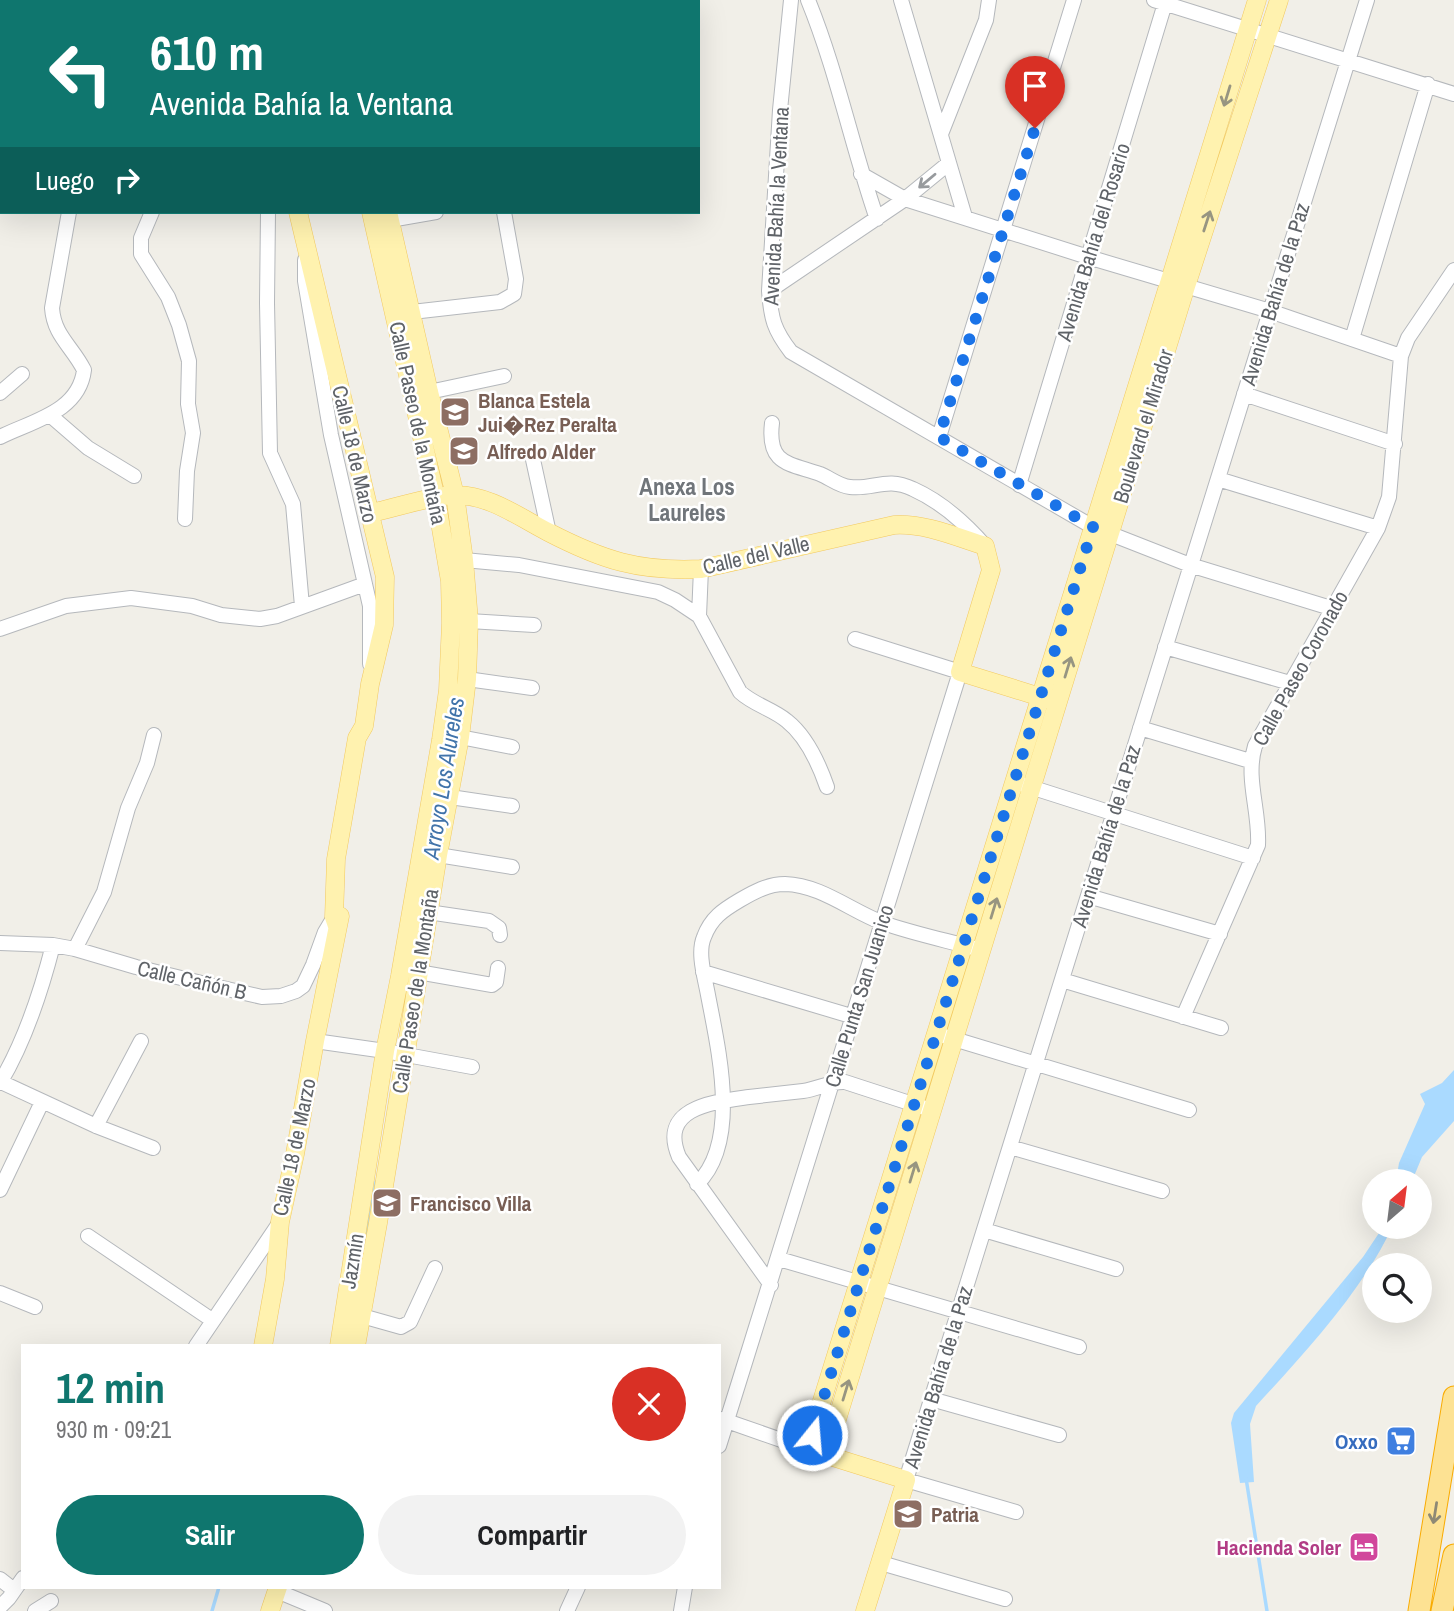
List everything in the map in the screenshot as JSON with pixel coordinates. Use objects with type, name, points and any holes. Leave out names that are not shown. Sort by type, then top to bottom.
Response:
[{"type":"highway","points":[[1419,1611],[1448,1476],[1454,1397]]},
{"type":"highway","points":[[1442,1611],[1454,1555]]},
{"type":"main road","name":"Boulevard el Mirador","points":[[807,1449],[859,1282],[923,1108],[954,1039],[1031,788],[1049,699],[1178,284],[1247,30],[1258,0]]},
{"type":"main road","name":"Boulevard el Mirador","points":[[1178,284],[1279,0]]},
{"type":"main road","name":"Calle 18 de Marzo","points":[[280,1222],[295,1154],[337,920],[338,848],[358,737],[364,726],[384,625],[385,577],[299,214]]},
{"type":"main road","name":"Calle Paseo de la Montaña","points":[[372,214],[464,560],[469,621],[467,679],[450,797],[418,972],[396,1053]]},
{"type":"main road","name":"Calle Paseo de la Montaña","points":[[356,1344],[416,885],[448,690],[451,623],[445,497],[429,392],[389,216]]},
{"type":"main road","name":"Calle del Valle","points":[[370,513],[445,497],[494,503],[601,557],[628,566],[655,569],[701,569],[894,525],[909,524],[985,546]]},
{"type":"main road","name":"Calle Punta San Juanico","points":[[960,672],[991,569],[985,546]]},
{"type":"main road","points":[[960,672],[1049,699]]},
{"type":"main road","name":"Boulevard el Mirador","points":[[826,1455],[877,1288],[923,1108],[936,1033],[1013,782],[1049,699]]},
{"type":"main road","name":"Jazmín","points":[[339,1344],[396,1053]]},
{"type":"main road","points":[[263,1344],[275,1279],[280,1222]]},
{"type":"main road","points":[[807,1449],[906,1480]]},
{"type":"main road","name":"Avenida Bahía de la Paz","points":[[865,1611],[906,1480]]},
{"type":"main road","points":[[270,1611],[277,1589]]},
{"type":"street","name":"Avenida Bahía la Ventana","points":[[791,0],[780,110],[769,291],[771,314],[777,334],[791,352],[1101,531],[1190,565],[1334,609]]},
{"type":"street","points":[[808,0],[826,50],[861,174],[877,219]]},
{"type":"street","points":[[901,0],[965,217]]},
{"type":"street","points":[[941,135],[986,20],[989,0]]},
{"type":"street","points":[[939,437],[1005,231],[1074,0]]},
{"type":"street","name":"Avenida Bahía de la Paz","points":[[906,1480],[1367,0]]},
{"type":"street","points":[[1162,1],[1454,94]]},
{"type":"street","name":"Avenida Bahía del Rosario","points":[[1019,485],[1162,1]]},
{"type":"street","points":[[1352,339],[1428,84]]},
{"type":"street","points":[[769,291],[905,199],[948,163]]},
{"type":"street","points":[[861,174],[905,199],[1270,311],[1401,356],[1408,338],[1454,270]]},
{"type":"street","points":[[0,437],[51,416],[80,387],[84,370],[58,332],[51,308],[69,214]]},
{"type":"street","points":[[151,214],[141,238],[141,254],[168,297],[189,361],[188,404],[193,433],[187,471],[185,519]]},
{"type":"street","points":[[268,214],[270,453],[293,504],[302,606]]},
{"type":"street","points":[[389,216],[412,214]]},
{"type":"street","points":[[412,312],[500,302],[514,294],[516,279],[504,214]]},
{"type":"street","name":"Calle 18 de Marzo","points":[[305,238],[304,281],[331,435],[370,606],[369,660],[373,671]]},
{"type":"street","name":"Calle Paseo Coronado","points":[[1183,1017],[1258,845],[1259,827],[1250,761],[1255,746],[1378,528],[1389,497],[1401,356]]},
{"type":"street","points":[[0,393],[22,374]]},
{"type":"street","points":[[429,392],[504,376]]},
{"type":"street","points":[[1244,394],[1395,444]]},
{"type":"street","points":[[51,416],[88,448],[134,477]]},
{"type":"street","points":[[772,423],[770,437],[773,449],[787,464],[821,474],[847,487],[882,482],[913,489],[951,512],[985,546]]},
{"type":"street","points":[[532,455],[550,533]]},
{"type":"street","points":[[1218,479],[1378,528]]},
{"type":"street","points":[[464,560],[519,565],[658,592],[675,600],[699,616],[740,692],[786,720],[795,729],[820,765],[827,786]]},
{"type":"street","points":[[699,616],[701,569]]},
{"type":"street","points":[[0,629],[66,606],[131,598],[192,606],[221,615],[260,619],[277,616],[365,584]]},
{"type":"street","points":[[469,621],[534,625]]},
{"type":"street","points":[[855,639],[960,672]]},
{"type":"street","points":[[1165,647],[1290,683]]},
{"type":"street","name":"Calle Punta San Juanico","points":[[723,1420],[771,1285],[851,1016],[960,672]]},
{"type":"street","points":[[467,679],[532,688]]},
{"type":"street","points":[[1140,728],[1250,761]]},
{"type":"street","points":[[75,949],[104,892],[128,808],[147,763],[154,735]]},
{"type":"street","points":[[460,737],[512,747]]},
{"type":"street","points":[[1013,782],[1253,858]]},
{"type":"street","points":[[450,797],[512,806]]},
{"type":"street","points":[[438,855],[512,867]]},
{"type":"street","points":[[697,1184],[706,1176],[713,1163],[723,1125],[717,1044],[703,972],[702,940],[711,921],[722,911],[771,885],[786,884],[814,890],[882,922],[981,950]]},
{"type":"street","points":[[1088,896],[1220,934]]},
{"type":"street","points":[[428,912],[498,929]]},
{"type":"street","name":"Calle Cañón B","points":[[0,943],[53,945],[75,949],[218,987],[262,997],[281,996],[296,991],[303,985],[325,932],[337,920]]},
{"type":"street","points":[[53,945],[45,976],[23,1036],[0,1082],[96,1126],[153,1148]]},
{"type":"street","points":[[418,972],[492,985],[496,982],[498,968]]},
{"type":"street","points":[[703,972],[851,1016]]},
{"type":"street","points":[[1062,980],[1221,1028]]},
{"type":"street","points":[[936,1033],[1189,1110]]},
{"type":"street","points":[[96,1126],[141,1041]]},
{"type":"street","points":[[315,1041],[472,1067]]},
{"type":"street","points":[[771,1285],[679,1157],[674,1146],[674,1136],[681,1119],[704,1104],[818,1089],[832,1083],[845,1082],[923,1108]]},
{"type":"street","points":[[0,1190],[42,1102]]},
{"type":"street","points":[[1010,1147],[1162,1191]]},
{"type":"street","name":"Calle 18 de Marzo","points":[[197,1344],[280,1222]]},
{"type":"street","points":[[984,1230],[1116,1269]]},
{"type":"street","points":[[89,1236],[212,1320]]},
{"type":"street","points":[[779,1259],[1079,1347]]},
{"type":"street","points":[[362,1316],[401,1327],[410,1322],[435,1268]]},
{"type":"street","points":[[0,1293],[35,1307]]},
{"type":"street","points":[[931,1399],[1059,1435]]},
{"type":"street","points":[[723,1420],[807,1449]]},
{"type":"street","points":[[906,1480],[1016,1512]]},
{"type":"street","points":[[881,1563],[1005,1598]]},
{"type":"street","points":[[0,1579],[18,1584],[0,1606]]},
{"type":"street","points":[[277,1589],[325,1611]]},
{"type":"street","points":[[567,1611],[577,1589]]},
{"type":"street","points":[[681,1611],[685,1589]]},
{"type":"street","points":[[34,1611],[51,1601]]},
{"type":"water","points":[[1454,1070],[1454,1121],[1422,1157],[1417,1169],[1398,1169],[1425,1104],[1420,1094],[1442,1083]]},
{"type":"water","points":[[1375,1239],[1386,1239],[1378,1253],[1366,1253]]},
{"type":"water","points":[[1362,1258],[1362,1279],[1312,1343],[1256,1406],[1250,1424],[1254,1482],[1240,1483],[1231,1423],[1234,1413]]},
{"type":"waterway","name":"Arroyo Los Alureles","points":[[457,688],[459,622]]},
{"type":"waterway","name":"Arroyo Los Alureles","points":[[453,716],[456,695]]},
{"type":"waterway","name":"Arroyo Los Alureles","points":[[444,774],[447,754]]},
{"type":"waterway","name":"Arroyo Los Alureles","points":[[354,1309],[376,1182]]},
{"type":"waterway","points":[[1246,1478],[1267,1611]]},
{"type":"waterway","name":"Arroyo Los Alureles","points":[[212,1611],[218,1589]]},
{"type":"place","name":"Blanca Estela Jui�Rez Peralta","points":[[455,412]]},
{"type":"place","name":"Alfredo Alder","points":[[464,451]]},
{"type":"place","name":"Francisco Villa","points":[[387,1203]]},
{"type":"place","name":"Oxxo","points":[[1401,1441]]},
{"type":"place","name":"Patria","points":[[908,1514]]},
{"type":"place","name":"Hacienda Soler","points":[[1364,1547]]},
{"type":"district","name":"Anexa Los Laureles","points":[[687,499]]},
{"type":"route","points":[[812,1435],[1093,527],[939,437],[1035,128]]}]
